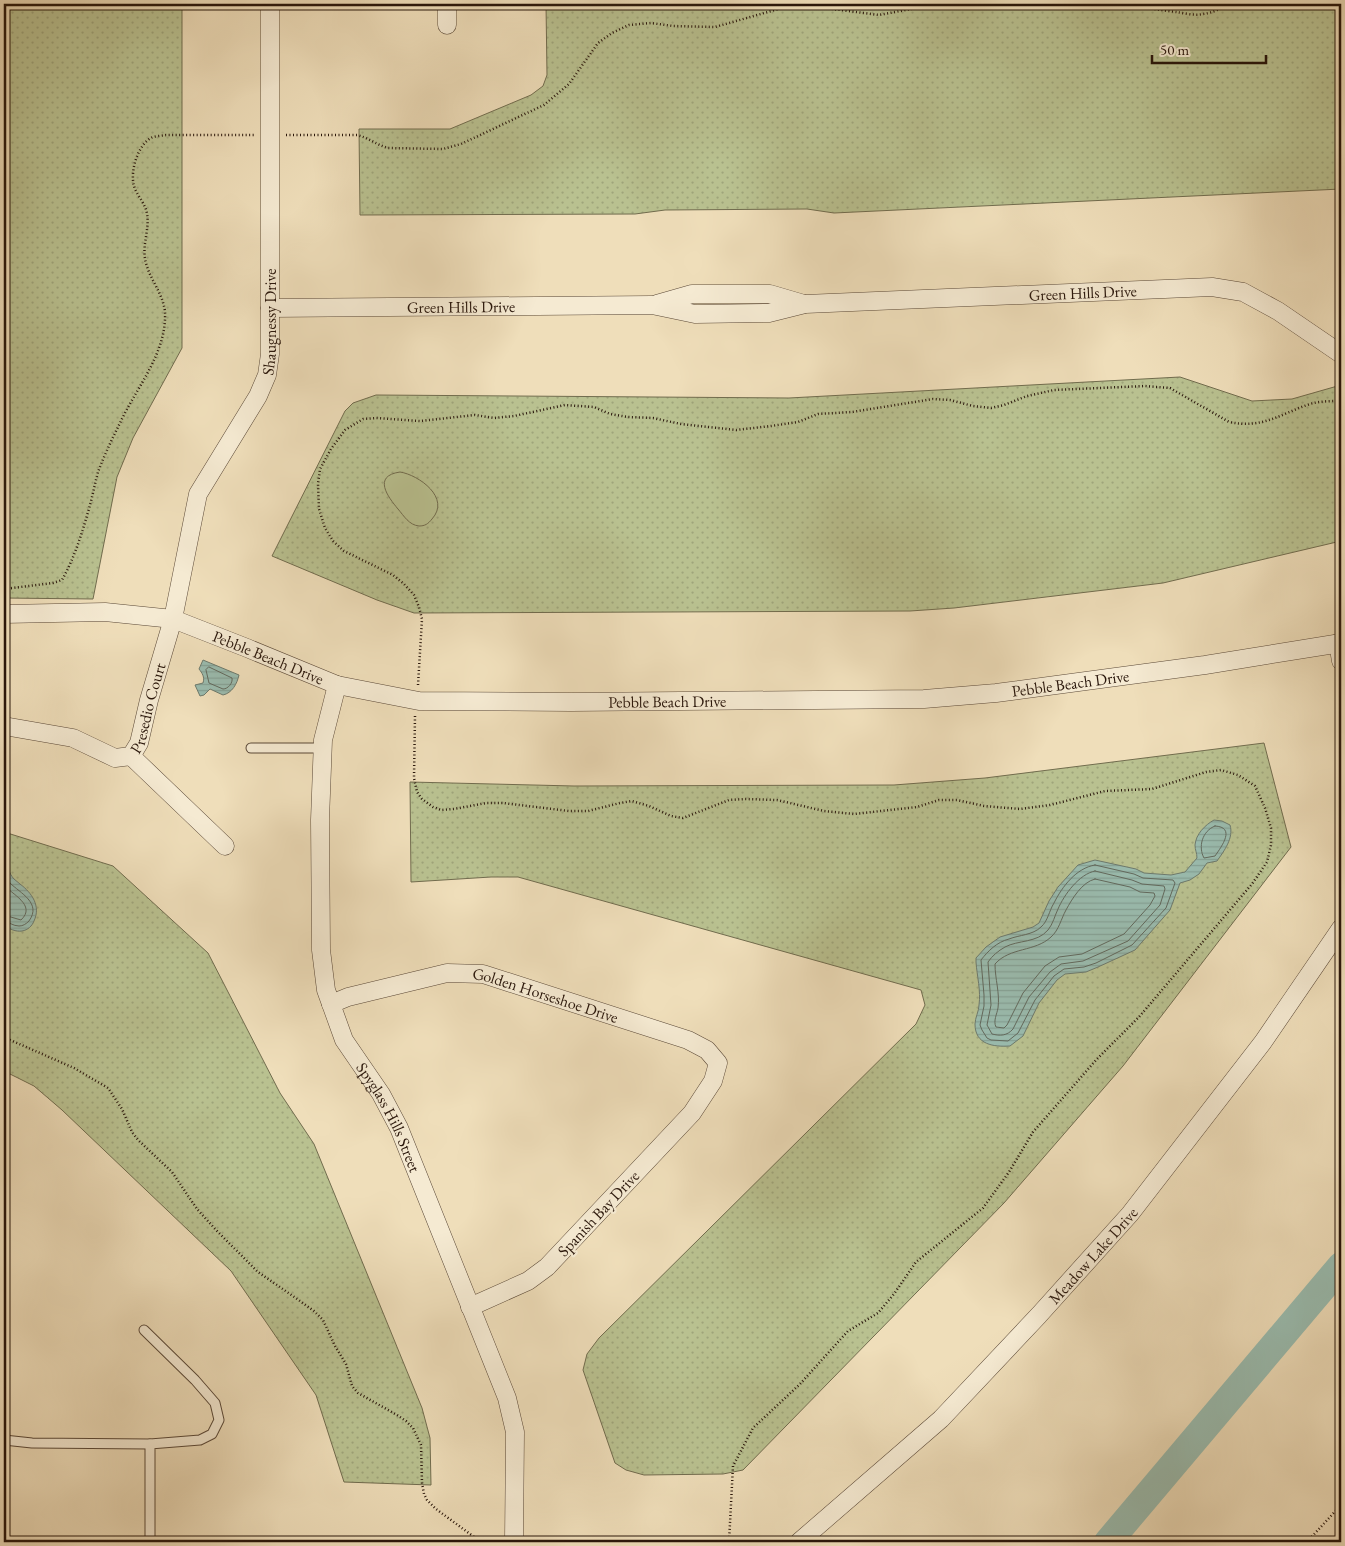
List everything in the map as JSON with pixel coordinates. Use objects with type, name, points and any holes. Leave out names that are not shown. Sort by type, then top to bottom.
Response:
[{"type":"street","name":"Shaugnessy Drive","points":[[173,619],[198,494],[258,396],[267,375],[270,354],[270,4]]},
{"type":"street","points":[[447,4],[447,25]]},
{"type":"street","name":"Green Hills Drive","points":[[270,308],[652,305],[695,314],[769,314],[805,304],[1212,286],[1243,292],[1278,311],[1341,354]]},
{"type":"street","name":"Pebble Beach Drive","points":[[4,614],[105,612],[173,619],[337,685],[416,700],[580,702],[924,699],[996,693],[1206,665],[1340,643]]},
{"type":"street","name":"Presedio Court","points":[[4,726],[73,738],[115,758],[131,756],[139,743],[149,700],[173,619]]},
{"type":"street","points":[[1340,643],[1341,661]]},
{"type":"street","name":"Spyglass Hills Street","points":[[337,685],[323,740],[320,820],[321,950],[326,990],[344,1040],[381,1094],[399,1128],[507,1398],[515,1432],[514,1542]]},
{"type":"street","points":[[131,756],[225,846]]},
{"type":"street","name":"Meadow Lake Drive","points":[[798,1542],[941,1419],[1039,1315],[1130,1214],[1263,1042],[1341,928]]},
{"type":"street","name":"Golden Horseshoe Drive","points":[[332,1004],[348,997],[447,972],[483,974],[688,1040],[708,1050],[718,1063],[713,1081],[705,1094]]},
{"type":"street","name":"Spanish Bay Drive","points":[[470,1307],[528,1282],[547,1267],[692,1113],[705,1094]]},
{"type":"lane","points":[[251,748],[323,748]]},
{"type":"lane","points":[[4,1440],[32,1443],[150,1444],[200,1440],[212,1434],[219,1420],[215,1403],[195,1380],[144,1330]]},
{"type":"lane","points":[[150,1444],[150,1542]]},
{"type":"path","points":[[4,589],[45,585],[62,580],[81,533],[98,472],[120,422],[142,385],[159,346],[164,328],[164,303],[146,264],[144,251],[147,237],[147,211],[134,185],[137,156],[142,146],[151,138],[166,135],[357,135],[367,137],[388,148],[443,148],[461,144],[544,105],[569,84],[598,43],[612,33],[629,25],[651,23],[673,26],[715,27],[789,6],[810,6],[879,15],[938,4]]},
{"type":"path","points":[[1106,4],[1127,4],[1154,10],[1203,14],[1219,10],[1228,4]]},
{"type":"path","points":[[729,1542],[733,1466],[753,1428],[800,1384],[848,1332],[878,1313],[916,1262],[983,1208],[1009,1172],[1033,1132],[1097,1059],[1139,1017],[1252,884],[1267,862],[1271,845],[1271,828],[1265,808],[1256,786],[1238,775],[1222,770],[1206,772],[1152,788],[1105,791],[1050,805],[1020,809],[984,806],[957,800],[939,800],[917,807],[854,814],[824,811],[777,800],[746,799],[729,800],[683,818],[671,816],[632,801],[588,811],[569,811],[503,803],[486,803],[441,810],[422,799],[415,785],[416,700],[422,619],[420,606],[414,595],[393,575],[344,551],[333,541],[324,528],[319,509],[318,484],[320,469],[331,449],[345,430],[363,418],[420,421],[474,415],[494,418],[514,416],[566,405],[594,408],[610,414],[628,417],[653,418],[681,424],[736,430],[798,422],[818,414],[852,412],[934,399],[950,400],[991,408],[1004,406],[1027,396],[1054,390],[1145,386],[1170,388],[1230,422],[1256,424],[1311,404],[1341,401]]},
{"type":"path","points":[[4,1036],[74,1068],[108,1088],[122,1109],[132,1132],[149,1152],[172,1172],[197,1209],[258,1272],[314,1311],[323,1320],[346,1364],[352,1386],[358,1392],[406,1421],[413,1428],[421,1445],[424,1494],[436,1509],[481,1542]]},
{"type":"path","points":[[1307,1542],[1341,1505]]},
{"type":"green space","points":[[4,4],[182,4],[182,348],[133,438],[117,477],[93,599],[4,598]]},
{"type":"green space","points":[[546,4],[1341,4],[1341,189],[834,213],[807,209],[665,210],[635,214],[360,215],[359,129],[450,129],[531,95],[543,86],[547,75]]},
{"type":"green space","points":[[1180,377],[1252,401],[1292,399],[1341,385],[1341,541],[1163,583],[954,608],[910,611],[414,613],[377,600],[272,556],[345,411],[353,403],[376,395],[789,398]]},
{"type":"green space","points":[[400,472],[408,474],[423,483],[430,489],[438,503],[437,511],[432,519],[423,526],[410,522],[387,493],[384,482],[386,478],[391,474]]},
{"type":"green space","points":[[1264,743],[1291,847],[1123,1066],[1004,1203],[743,1470],[723,1474],[644,1475],[626,1470],[615,1463],[583,1370],[587,1354],[599,1338],[916,1024],[925,1005],[921,990],[518,877],[411,882],[410,782],[574,786],[894,785],[985,778]]},
{"type":"green space","points":[[4,832],[113,866],[208,953],[280,1093],[314,1144],[422,1408],[430,1438],[431,1485],[344,1482],[316,1395],[231,1271],[62,1110],[34,1086],[4,1071]]},
{"type":"water","points":[[203,660],[239,675],[235,685],[226,694],[223,695],[210,689],[200,696],[195,685],[204,681],[199,669]]},
{"type":"water","points":[[1214,820],[1230,825],[1231,835],[1225,849],[1217,861],[1207,863],[1199,874],[1190,880],[1180,883],[1170,910],[1135,950],[1086,972],[1065,974],[1057,980],[1039,1003],[1023,1036],[1010,1046],[992,1045],[986,1043],[978,1036],[975,1024],[979,1007],[976,958],[986,947],[1000,937],[1033,927],[1039,923],[1058,887],[1078,865],[1095,860],[1136,869],[1144,873],[1171,875],[1185,872],[1197,858],[1195,845],[1199,834],[1204,827]]},
{"type":"water","points":[[4,858],[12,877],[28,891],[36,905],[36,915],[32,925],[20,931],[15,931],[4,925]]},
{"type":"waterway","points":[[1108,1542],[1341,1266]]}]
